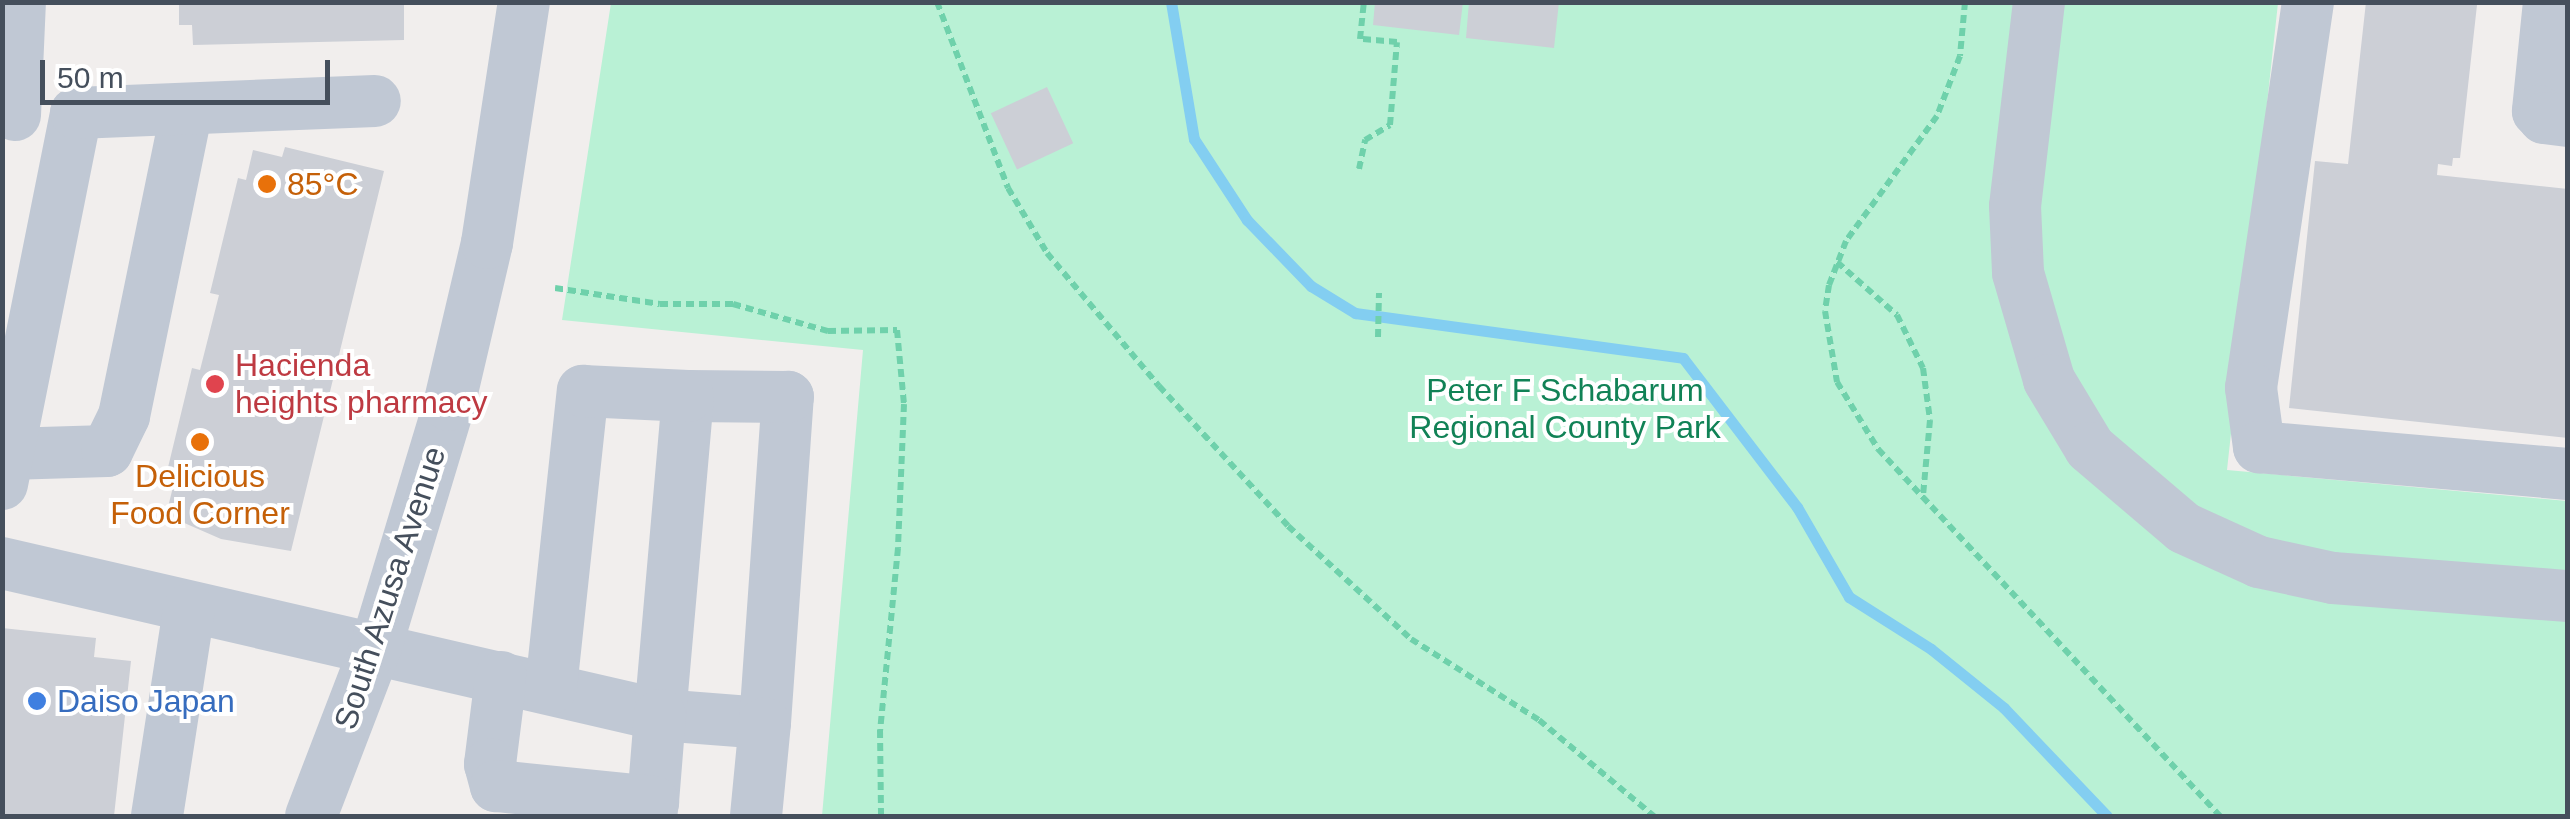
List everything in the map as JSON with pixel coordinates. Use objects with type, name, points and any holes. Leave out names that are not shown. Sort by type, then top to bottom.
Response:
[{"type":"street","points":[[20,2],[9,115],[375,101]]},
{"type":"street","name":"South Azusa Avenue","points":[[311,816],[376,647],[449,405],[487,243],[524,2]]},
{"type":"street","points":[[2039,2],[2015,206],[2018,273],[2049,380],[2090,448],[2184,528],[2259,562],[2334,578],[2568,596]]},
{"type":"street","points":[[2308,2],[2251,388],[2259,447],[2568,474]]},
{"type":"street","points":[[2548,2],[2538,110],[2544,118],[2568,122]]},
{"type":"street","points":[[76,113],[6,469],[107,452],[124,416],[187,109]]},
{"type":"street","points":[[551,688],[583,392],[788,397],[756,816]]},
{"type":"street","points":[[501,677],[490,764],[496,786],[652,809],[688,396]]},
{"type":"street","points":[[2,563],[660,715],[765,723]]},
{"type":"street","points":[[156,816],[188,609]]},
{"type":"path","points":[[937,2],[1008,188],[1047,253],[1159,386],[1288,526],[1411,638],[1539,720],[1654,816]]},
{"type":"path","points":[[1358,169],[1365,140],[1390,125],[1397,42],[1360,39],[1364,2]]},
{"type":"path","points":[[1965,2],[1960,56],[1936,116],[1836,262],[1825,311],[1836,382],[1862,429],[2220,816]]},
{"type":"path","points":[[1836,262],[1897,314],[1923,368],[1930,420],[1922,496]]},
{"type":"path","points":[[555,288],[660,304],[733,304],[828,331],[897,330],[904,404],[897,567],[880,730],[881,816]]},
{"type":"path","points":[[1378,336],[1379,293]]},
{"type":"green space","name":"Peter F Schabarum Regional County Park","points":[[611,3],[2278,3],[2227,470],[2567,501],[2567,816],[822,816],[863,350],[562,320]]},
{"type":"building","points":[[179,2],[404,2],[404,40],[193,45],[192,25],[179,25]]},
{"type":"building","points":[[1375,2],[1463,2],[1459,35],[1373,25]]},
{"type":"building","points":[[1469,2],[1559,2],[1554,48],[1466,38]]},
{"type":"building","points":[[2366,2],[2477,5],[2460,158],[2453,158],[2452,166],[2438,164],[2437,175],[2568,189],[2568,438],[2289,408],[2315,161],[2348,164]]},
{"type":"building","points":[[1047,87],[1073,143],[1017,169],[991,113]]},
{"type":"building","points":[[285,147],[384,171],[291,551],[221,539],[166,515],[173,487],[164,484],[192,368],[200,370],[219,295],[210,293],[238,178],[246,180],[253,150],[282,157]]},
{"type":"building","points":[[2,628],[96,638],[94,657],[131,661],[114,816],[2,816]]},
{"type":"waterway","points":[[1171,2],[1194,139],[1247,220],[1311,286],[1355,313],[1683,358],[1797,507],[1849,597],[1931,649],[2004,708],[2107,816]]},
{"type":"place","name":"85°C","points":[[267,184]]},
{"type":"place","name":"Hacienda heights pharmacy","points":[[215,384]]},
{"type":"place","name":"Delicious Food Corner","points":[[200,442]]},
{"type":"place","name":"Daiso Japan","points":[[37,701]]}]
